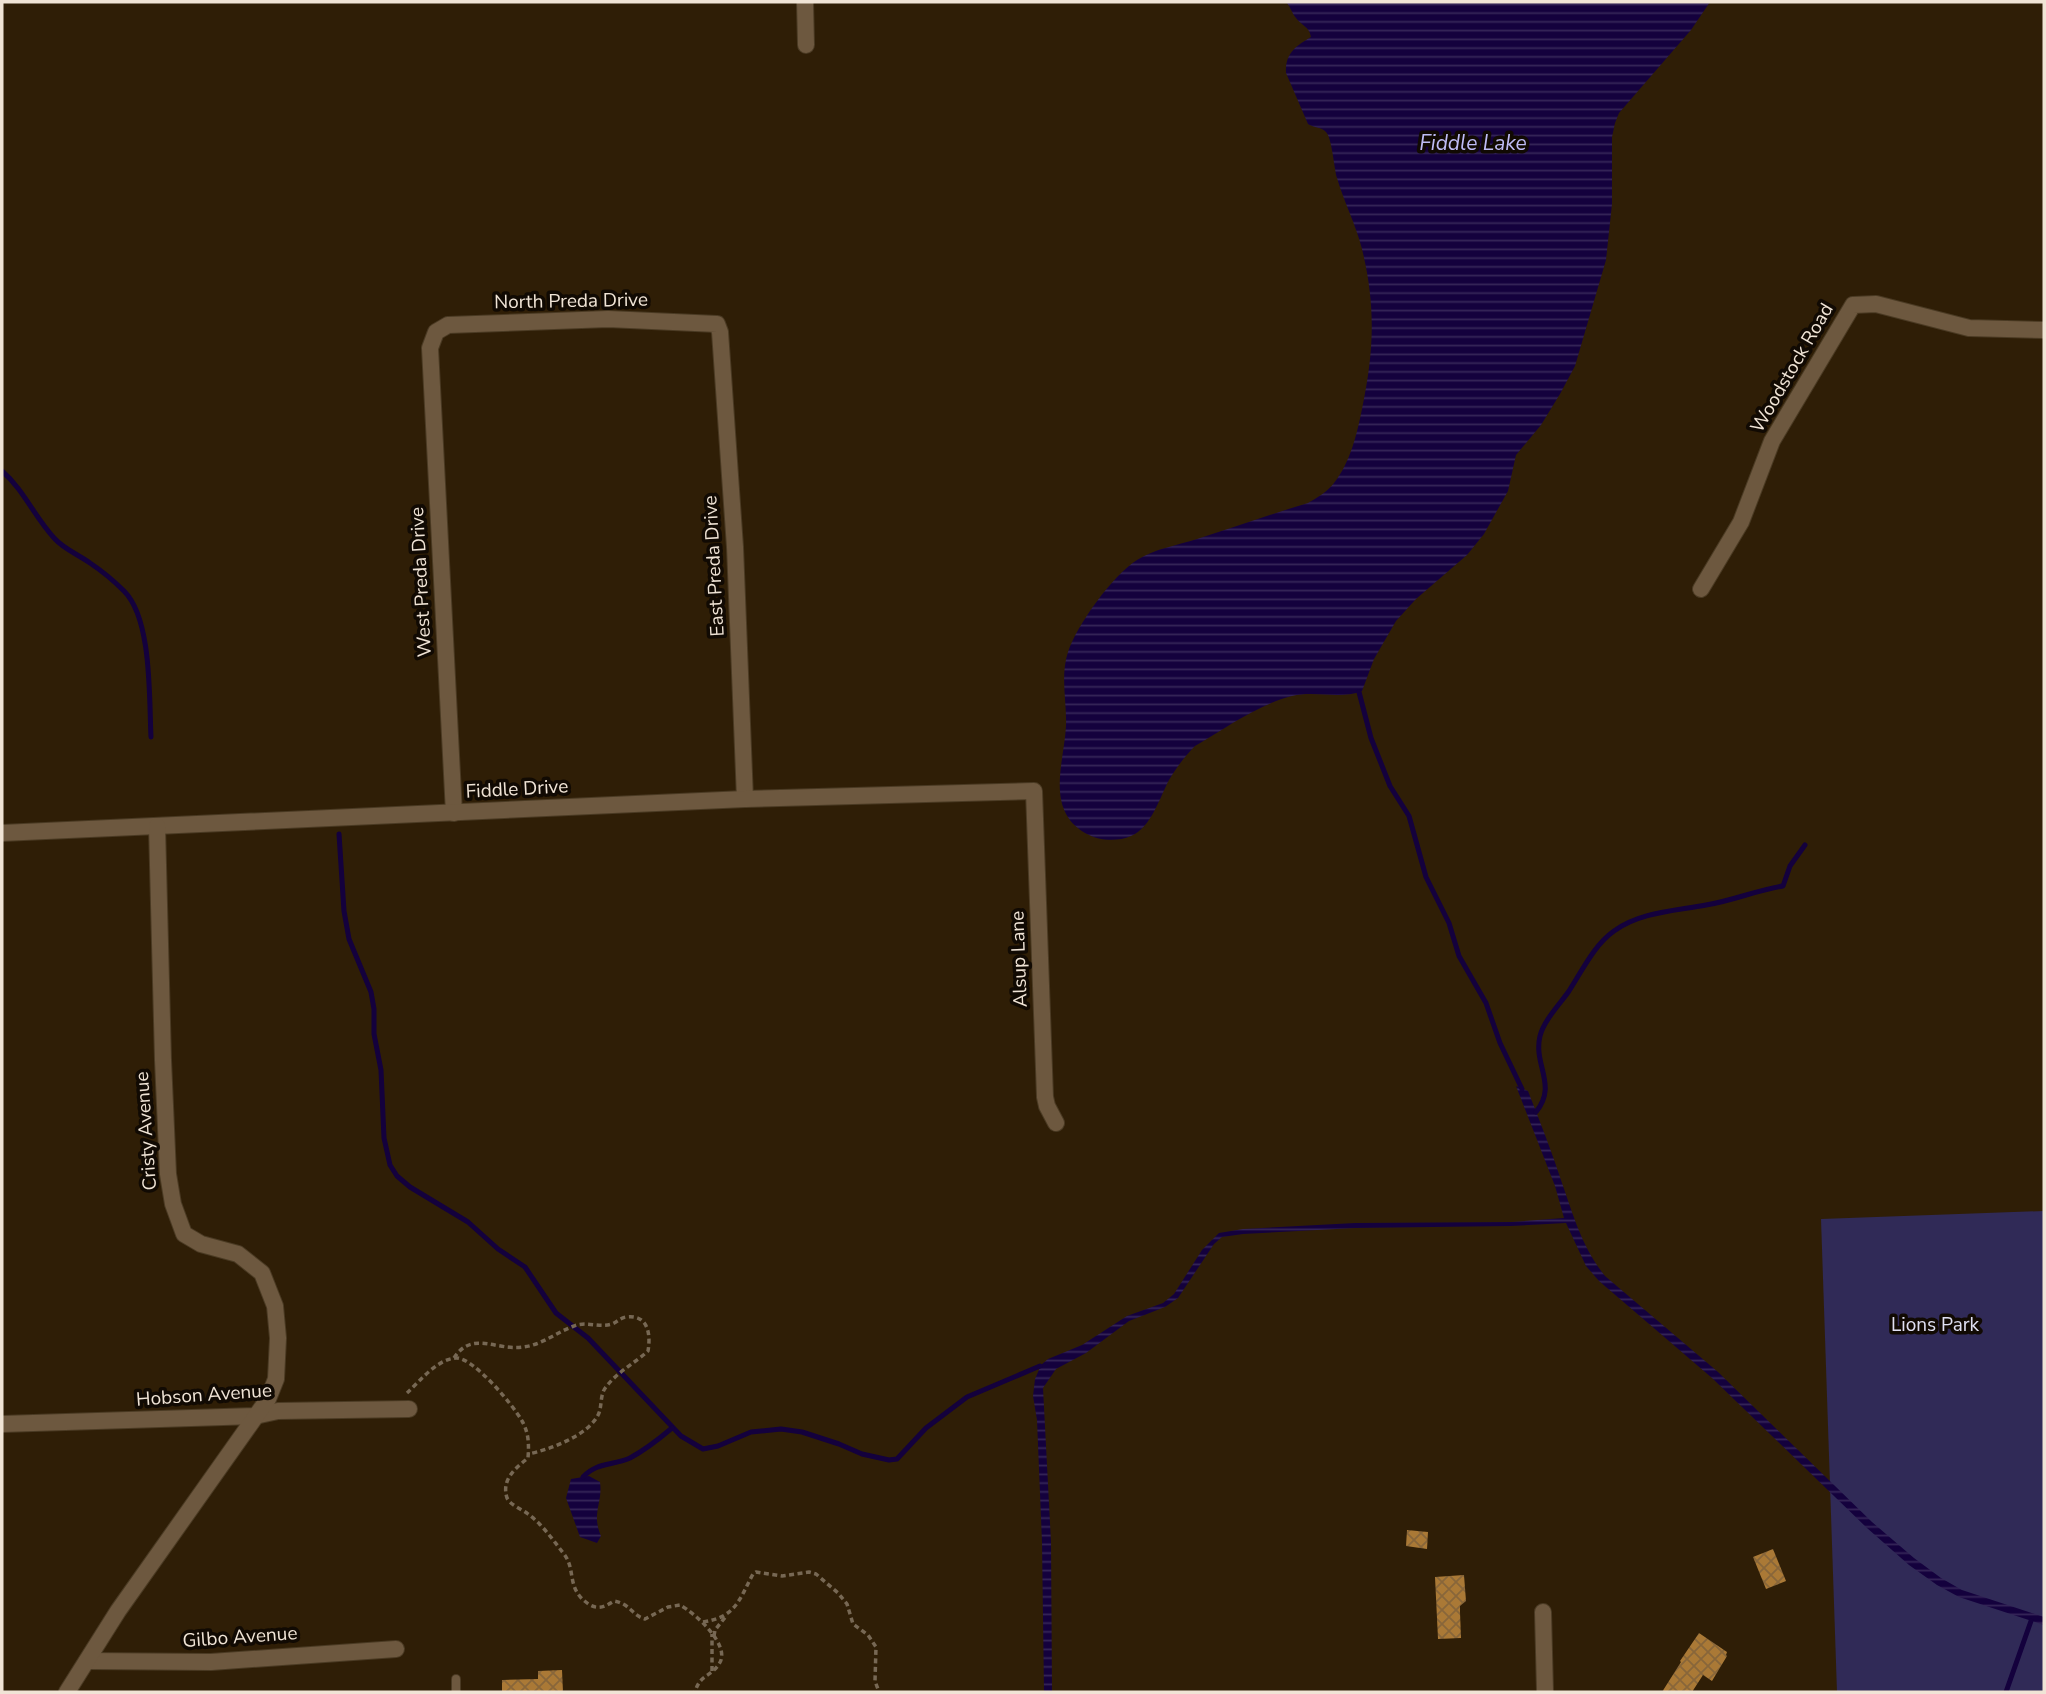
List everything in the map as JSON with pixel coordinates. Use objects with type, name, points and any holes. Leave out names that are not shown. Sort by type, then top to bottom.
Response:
[{"type":"street","points":[[805,2],[806,45]]},
{"type":"street","name":"Woodstock Road","points":[[1701,589],[1741,522],[1772,441],[1853,305],[1876,304],[1969,328],[2044,330]]},
{"type":"street","name":"North Preda Drive","points":[[430,348],[436,332],[448,325],[608,318],[717,324],[720,332]]},
{"type":"street","name":"East Preda Drive","points":[[720,332],[735,547],[745,799]]},
{"type":"street","name":"West Preda Drive","points":[[430,348],[454,813]]},
{"type":"street","name":"Fiddle Drive","points":[[2,833],[745,799],[1034,791]]},
{"type":"street","name":"Alsup Lane","points":[[1034,791],[1045,1097],[1056,1122]]},
{"type":"street","name":"Cristy Avenue","points":[[67,1692],[118,1612],[268,1399],[275,1379],[278,1338],[275,1306],[262,1273],[238,1254],[201,1244],[184,1234],[173,1204],[168,1174],[163,1060],[157,826]]},
{"type":"street","name":"Hobson Avenue","points":[[2,1424],[255,1416],[278,1411],[409,1409]]},
{"type":"street","points":[[1543,1612],[1545,1692]]},
{"type":"street","name":"Gilbo Avenue","points":[[87,1661],[211,1662],[396,1649]]},
{"type":"lane","points":[[456,1679],[456,1692]]},
{"type":"path","points":[[391,1409],[439,1364],[452,1359],[464,1346],[473,1342],[523,1348],[583,1324],[612,1324],[628,1317],[640,1319],[646,1324],[650,1335],[649,1351],[624,1369],[605,1388],[599,1413],[592,1424],[548,1450],[528,1454]]},
{"type":"path","points":[[452,1359],[466,1361],[479,1370],[522,1421],[530,1441],[528,1458],[509,1474],[506,1496],[510,1503],[534,1518],[567,1557],[573,1587],[582,1599],[598,1608],[614,1601],[624,1602],[635,1615],[645,1619],[668,1607],[680,1605],[713,1635],[722,1648],[723,1656],[721,1662],[698,1682],[695,1692]]},
{"type":"path","points":[[712,1671],[715,1630],[741,1599],[753,1574],[756,1572],[782,1576],[803,1571],[816,1574],[838,1593],[847,1604],[853,1624],[873,1641],[876,1647],[875,1681],[879,1692]]},
{"type":"path","points":[[701,1622],[714,1620],[728,1613]]},
{"type":"green space","name":"Lions Park","points":[[2044,1211],[2044,1692],[1837,1692],[1821,1219]]},
{"type":"water","name":"Fiddle Lake","points":[[1286,2],[1710,2],[1691,30],[1619,113],[1612,137],[1612,204],[1606,260],[1575,366],[1541,425],[1516,455],[1508,491],[1484,534],[1467,555],[1416,599],[1396,621],[1374,659],[1362,691],[1345,695],[1292,696],[1266,705],[1242,718],[1191,750],[1169,780],[1149,819],[1138,832],[1120,839],[1102,839],[1090,836],[1073,823],[1061,798],[1066,726],[1064,670],[1068,652],[1079,628],[1117,577],[1144,556],[1308,503],[1322,494],[1334,483],[1344,467],[1360,419],[1372,329],[1367,270],[1337,178],[1328,135],[1322,129],[1308,124],[1286,73],[1290,55],[1311,37]]},
{"type":"water","points":[[1516,1086],[1528,1091],[1579,1231],[1605,1276],[1718,1372],[1872,1522],[1914,1558],[1962,1590],[2044,1617],[2044,1625],[1959,1597],[1909,1565],[1712,1378],[1599,1281],[1586,1266],[1566,1223],[1355,1228],[1243,1234],[1222,1237],[1214,1244],[1178,1298],[1165,1307],[1129,1321],[1086,1353],[1056,1369],[1043,1388],[1051,1542],[1052,1692],[1044,1692],[1042,1542],[1037,1420],[1033,1396],[1035,1379],[1041,1365],[1048,1359],[1082,1345],[1127,1316],[1163,1303],[1174,1294],[1202,1250],[1219,1233],[1243,1229],[1355,1223],[1512,1222],[1564,1218],[1555,1186]]},
{"type":"water","points":[[589,1476],[600,1482],[597,1521],[601,1536],[597,1543],[580,1537],[566,1498],[571,1479]]},
{"type":"building","points":[[1407,1530],[1428,1532],[1427,1549],[1406,1546]]},
{"type":"building","points":[[1773,1549],[1786,1581],[1766,1589],[1753,1557]]},
{"type":"building","points":[[1464,1575],[1466,1601],[1460,1606],[1461,1638],[1438,1639],[1435,1577]]},
{"type":"building","points":[[1699,1633],[1727,1652],[1712,1681],[1703,1675],[1692,1692],[1662,1692],[1680,1661]]},
{"type":"building","points":[[562,1670],[563,1692],[502,1692],[502,1680],[538,1679],[538,1671]]},
{"type":"waterway","points":[[2,471],[55,539],[108,576],[133,604],[140,620],[147,660],[151,737]]},
{"type":"waterway","points":[[1359,692],[1371,738],[1390,786],[1409,816],[1426,877],[1449,923],[1459,956],[1486,1003],[1500,1043],[1522,1089]]},
{"type":"waterway","points":[[339,834],[344,911],[349,939],[371,992],[374,1009],[374,1034],[381,1070],[384,1138],[390,1165],[397,1176],[410,1187],[468,1222],[498,1249],[525,1267],[556,1313],[588,1338],[681,1436],[703,1449],[718,1446],[751,1432],[781,1429],[802,1432],[862,1454],[889,1460],[897,1459],[926,1428],[967,1397],[1040,1366]]},
{"type":"waterway","points":[[1536,1112],[1545,1093],[1539,1046],[1542,1030],[1600,943],[1624,925],[1646,916],[1716,903],[1783,886],[1790,866],[1805,845]]},
{"type":"waterway","points":[[583,1477],[599,1467],[630,1458],[672,1428]]},
{"type":"waterway","points":[[2006,1692],[2031,1621]]}]
